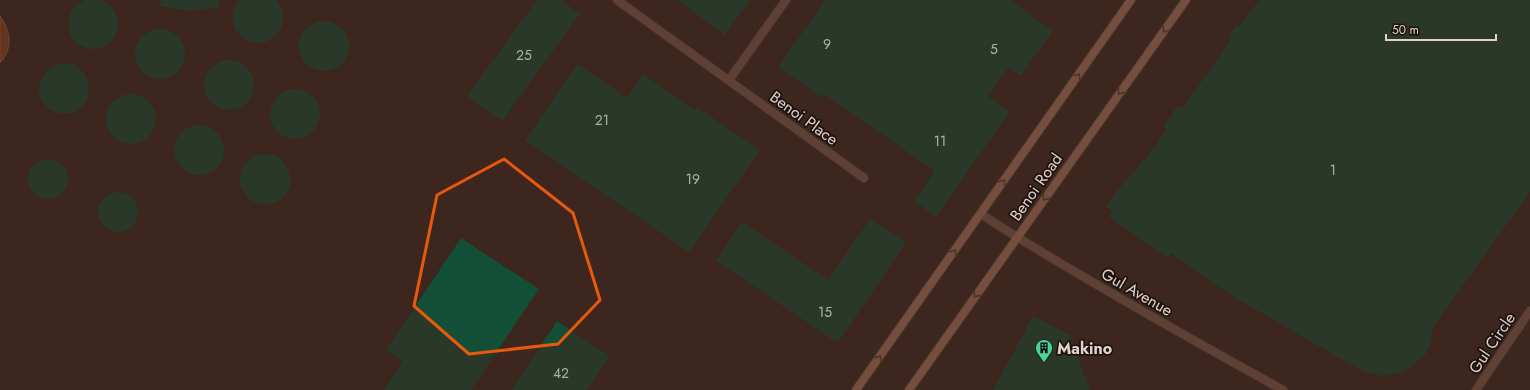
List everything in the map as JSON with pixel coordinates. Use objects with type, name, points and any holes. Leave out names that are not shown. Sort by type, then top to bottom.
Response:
[{"type":"main road","name":"Benoi Road","points":[[856,390],[1131,0]]},
{"type":"main road","name":"Benoi Road","points":[[909,390],[1186,0]]},
{"type":"street","name":"Benoi Place","points":[[617,0],[864,178]]},
{"type":"street","points":[[729,80],[786,0]]},
{"type":"street","name":"Gul Avenue","points":[[981,214],[1016,238],[1283,390]]},
{"type":"street","name":"Gul Circle","points":[[1476,390],[1530,311]]},
{"type":"highlighted area","points":[[504,159],[573,213],[600,300],[558,344],[469,354],[414,306],[437,195]]},
{"type":"shaded area","points":[[0,16],[4,22],[8,34],[9,46],[0,63]]},
{"type":"building","points":[[93,-1],[103,1],[111,6],[116,14],[118,24],[116,34],[111,42],[103,47],[93,49],[83,47],[75,42],[70,34],[68,24],[70,14],[75,6],[83,1]]},
{"type":"building","points":[[161,0],[218,0],[219,7],[189,11],[160,6]]},
{"type":"building","points":[[240,0],[277,0],[282,9],[283,17],[279,32],[273,38],[265,42],[257,43],[242,37],[236,31],[233,23],[235,6]]},
{"type":"building","points":[[537,0],[561,0],[580,14],[502,121],[467,96]]},
{"type":"building","points":[[677,0],[750,0],[725,35]]},
{"type":"building","points":[[825,0],[1010,0],[1053,31],[1020,76],[1009,67],[988,96],[1010,111],[936,217],[914,201],[935,171],[824,94],[821,97],[778,67]]},
{"type":"building","points":[[1259,0],[1530,0],[1530,192],[1433,327],[1431,343],[1425,355],[1411,367],[1400,373],[1383,376],[1368,373],[1355,367],[1229,294],[1171,253],[1167,258],[1109,217],[1113,211],[1106,207],[1116,192],[1154,148],[1167,129],[1163,127],[1178,105],[1183,108],[1231,39],[1228,37],[1236,25],[1239,27]]},
{"type":"building","points":[[319,21],[329,21],[342,28],[349,41],[349,51],[342,64],[329,71],[319,71],[310,67],[303,60],[299,51],[299,41],[303,32],[310,25]]},
{"type":"building","points":[[155,29],[165,29],[178,36],[185,49],[185,59],[178,72],[165,79],[155,79],[146,75],[139,68],[135,59],[135,49],[139,40],[146,33]]},
{"type":"building","points":[[224,60],[234,60],[247,67],[254,80],[254,90],[247,103],[234,110],[224,110],[215,106],[208,99],[204,90],[204,80],[208,71],[215,64]]},
{"type":"building","points":[[62,63],[74,64],[84,73],[88,80],[89,88],[85,103],[79,109],[72,113],[63,114],[48,108],[39,94],[39,85],[47,70],[54,65]]},
{"type":"building","points":[[578,64],[627,98],[643,74],[694,110],[697,107],[760,150],[689,252],[525,140]]},
{"type":"building","points":[[290,89],[300,89],[313,96],[320,109],[320,119],[313,132],[300,139],[290,139],[281,135],[274,128],[270,119],[270,109],[274,100],[281,93]]},
{"type":"building","points":[[126,94],[136,94],[149,101],[156,114],[156,124],[149,137],[136,144],[126,144],[117,140],[110,133],[106,124],[106,114],[110,105],[117,98]]},
{"type":"building","points":[[194,125],[204,125],[217,132],[224,145],[224,155],[217,168],[204,175],[194,175],[185,171],[178,164],[174,155],[174,145],[178,136],[185,129]]},
{"type":"building","points":[[263,154],[276,155],[285,163],[289,171],[290,178],[290,187],[286,194],[280,200],[265,205],[249,199],[240,184],[240,176],[243,167],[255,156]]},
{"type":"building","points":[[52,159],[59,162],[65,168],[68,179],[67,187],[59,196],[52,199],[44,199],[37,196],[29,187],[28,175],[31,168],[40,160]]},
{"type":"building","points":[[122,192],[129,195],[135,201],[138,212],[137,220],[129,229],[122,232],[114,232],[107,229],[99,220],[98,208],[101,201],[110,193]]},
{"type":"building","points":[[870,219],[906,242],[838,343],[716,261],[742,222],[828,280]]},
{"type":"building","points":[[461,238],[539,289],[471,390],[384,390],[403,362],[386,350]]},
{"type":"building","name":"Makino","points":[[1033,316],[1070,335],[1090,390],[993,390]]},
{"type":"building","points":[[557,321],[610,356],[587,390],[512,390]]},
{"type":"place","name":"Makino","points":[[1044,363]]}]
